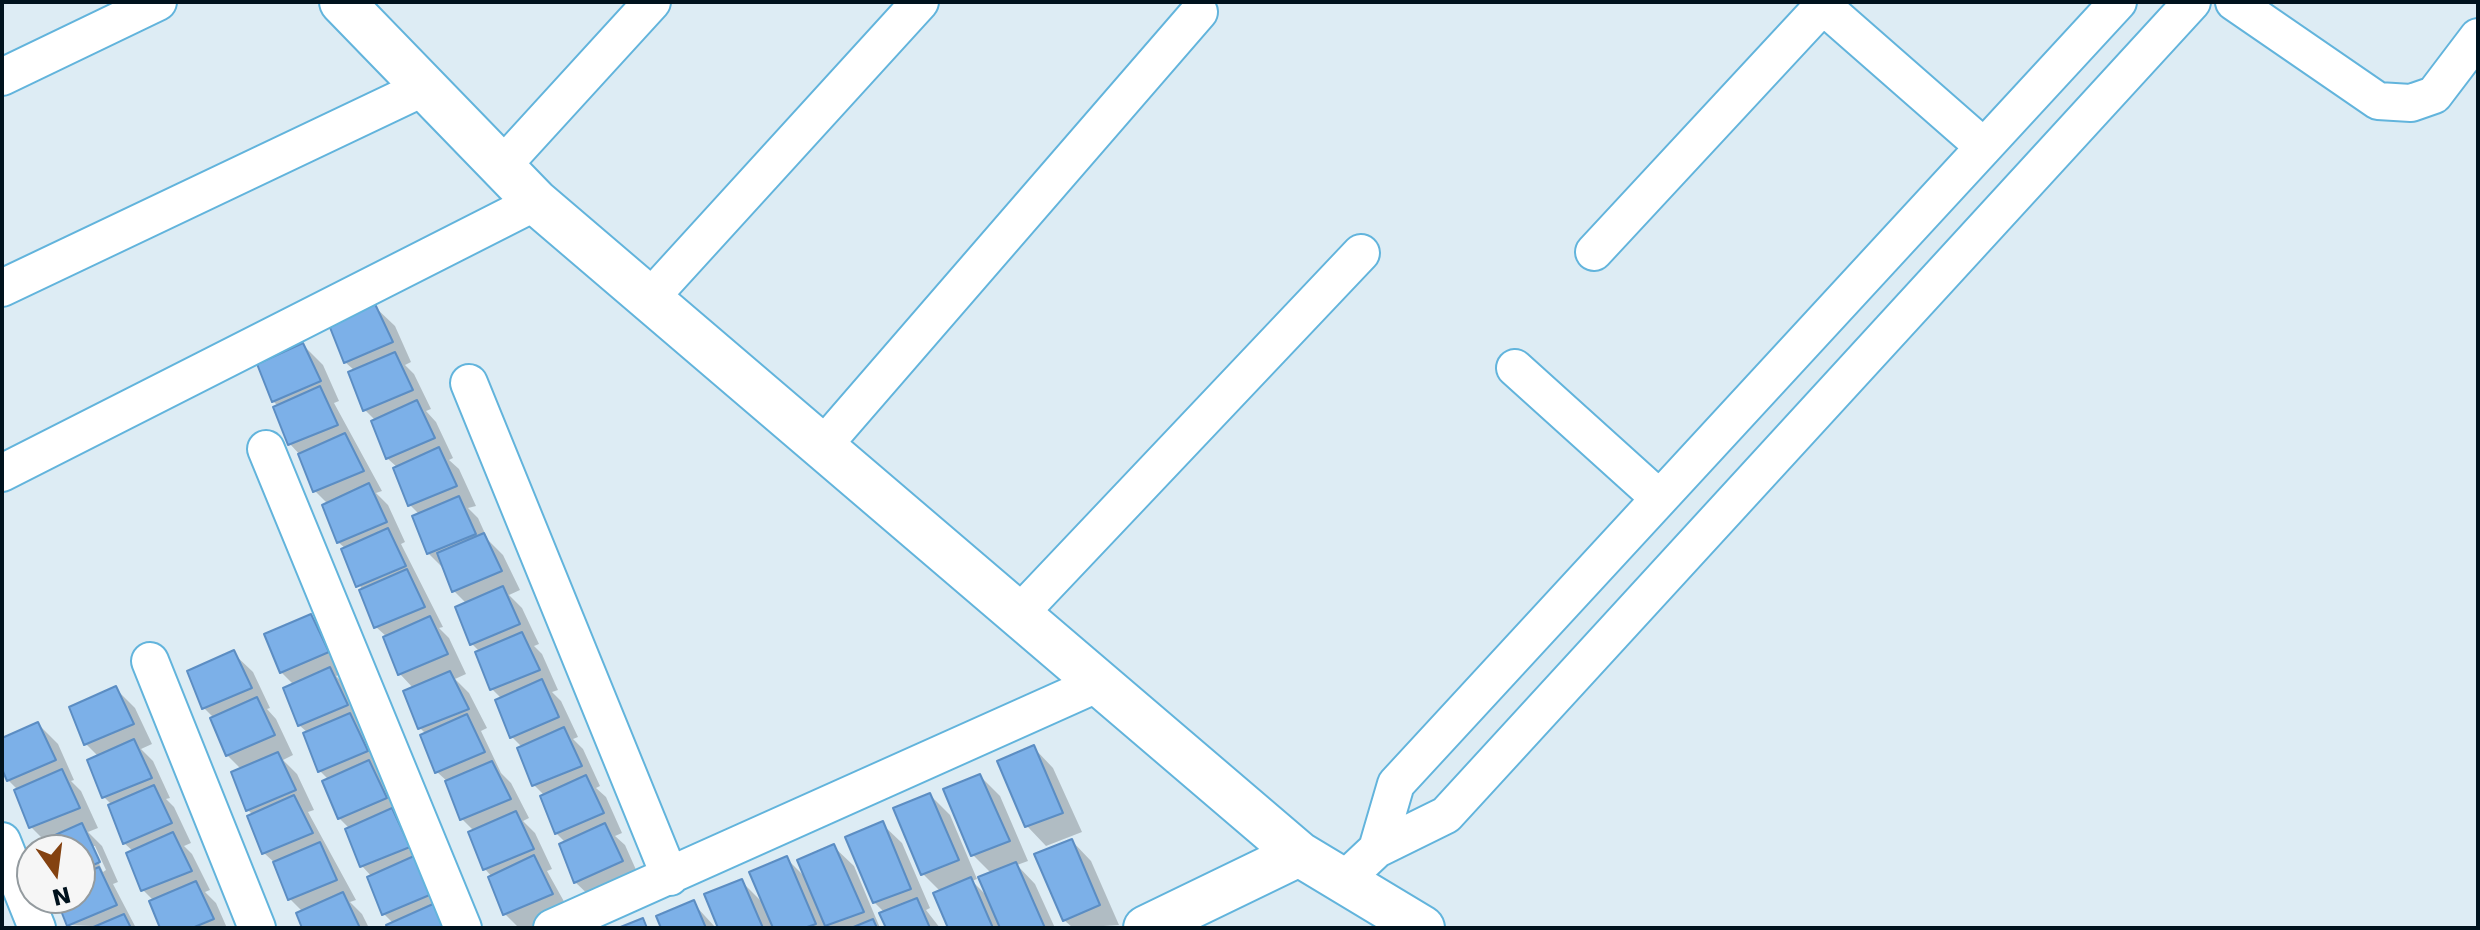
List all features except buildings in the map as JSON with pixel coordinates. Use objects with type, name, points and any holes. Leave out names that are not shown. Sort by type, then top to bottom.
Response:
[{"type":"street","points":[[2,77],[158,2]]},
{"type":"street","points":[[342,2],[536,202],[1299,854],[1422,928]]},
{"type":"street","points":[[503,165],[652,2]]},
{"type":"street","points":[[650,298],[920,2]]},
{"type":"street","points":[[1377,849],[1396,784],[2118,2]]},
{"type":"street","points":[[1343,881],[1377,849],[1446,815],[2192,2]]},
{"type":"street","points":[[2234,2],[2378,101],[2411,103],[2434,95],[2478,37]]},
{"type":"street","points":[[822,447],[1199,12]]},
{"type":"street","points":[[1594,252],[1817,12],[1830,12],[1984,147]]},
{"type":"street","points":[[2,288],[425,87]]},
{"type":"street","points":[[2,473],[536,202]]},
{"type":"street","points":[[1018,615],[1361,253]]},
{"type":"street","points":[[1515,368],[1659,498]]},
{"type":"street","points":[[469,383],[670,877]]},
{"type":"street","points":[[1756,394],[1798,431]]},
{"type":"street","points":[[266,449],[463,928]]},
{"type":"street","points":[[150,661],[257,928]]},
{"type":"street","points":[[552,928],[1099,683]]},
{"type":"street","points":[[2,841],[37,928]]},
{"type":"street","points":[[1146,928],[1299,854]]}]
